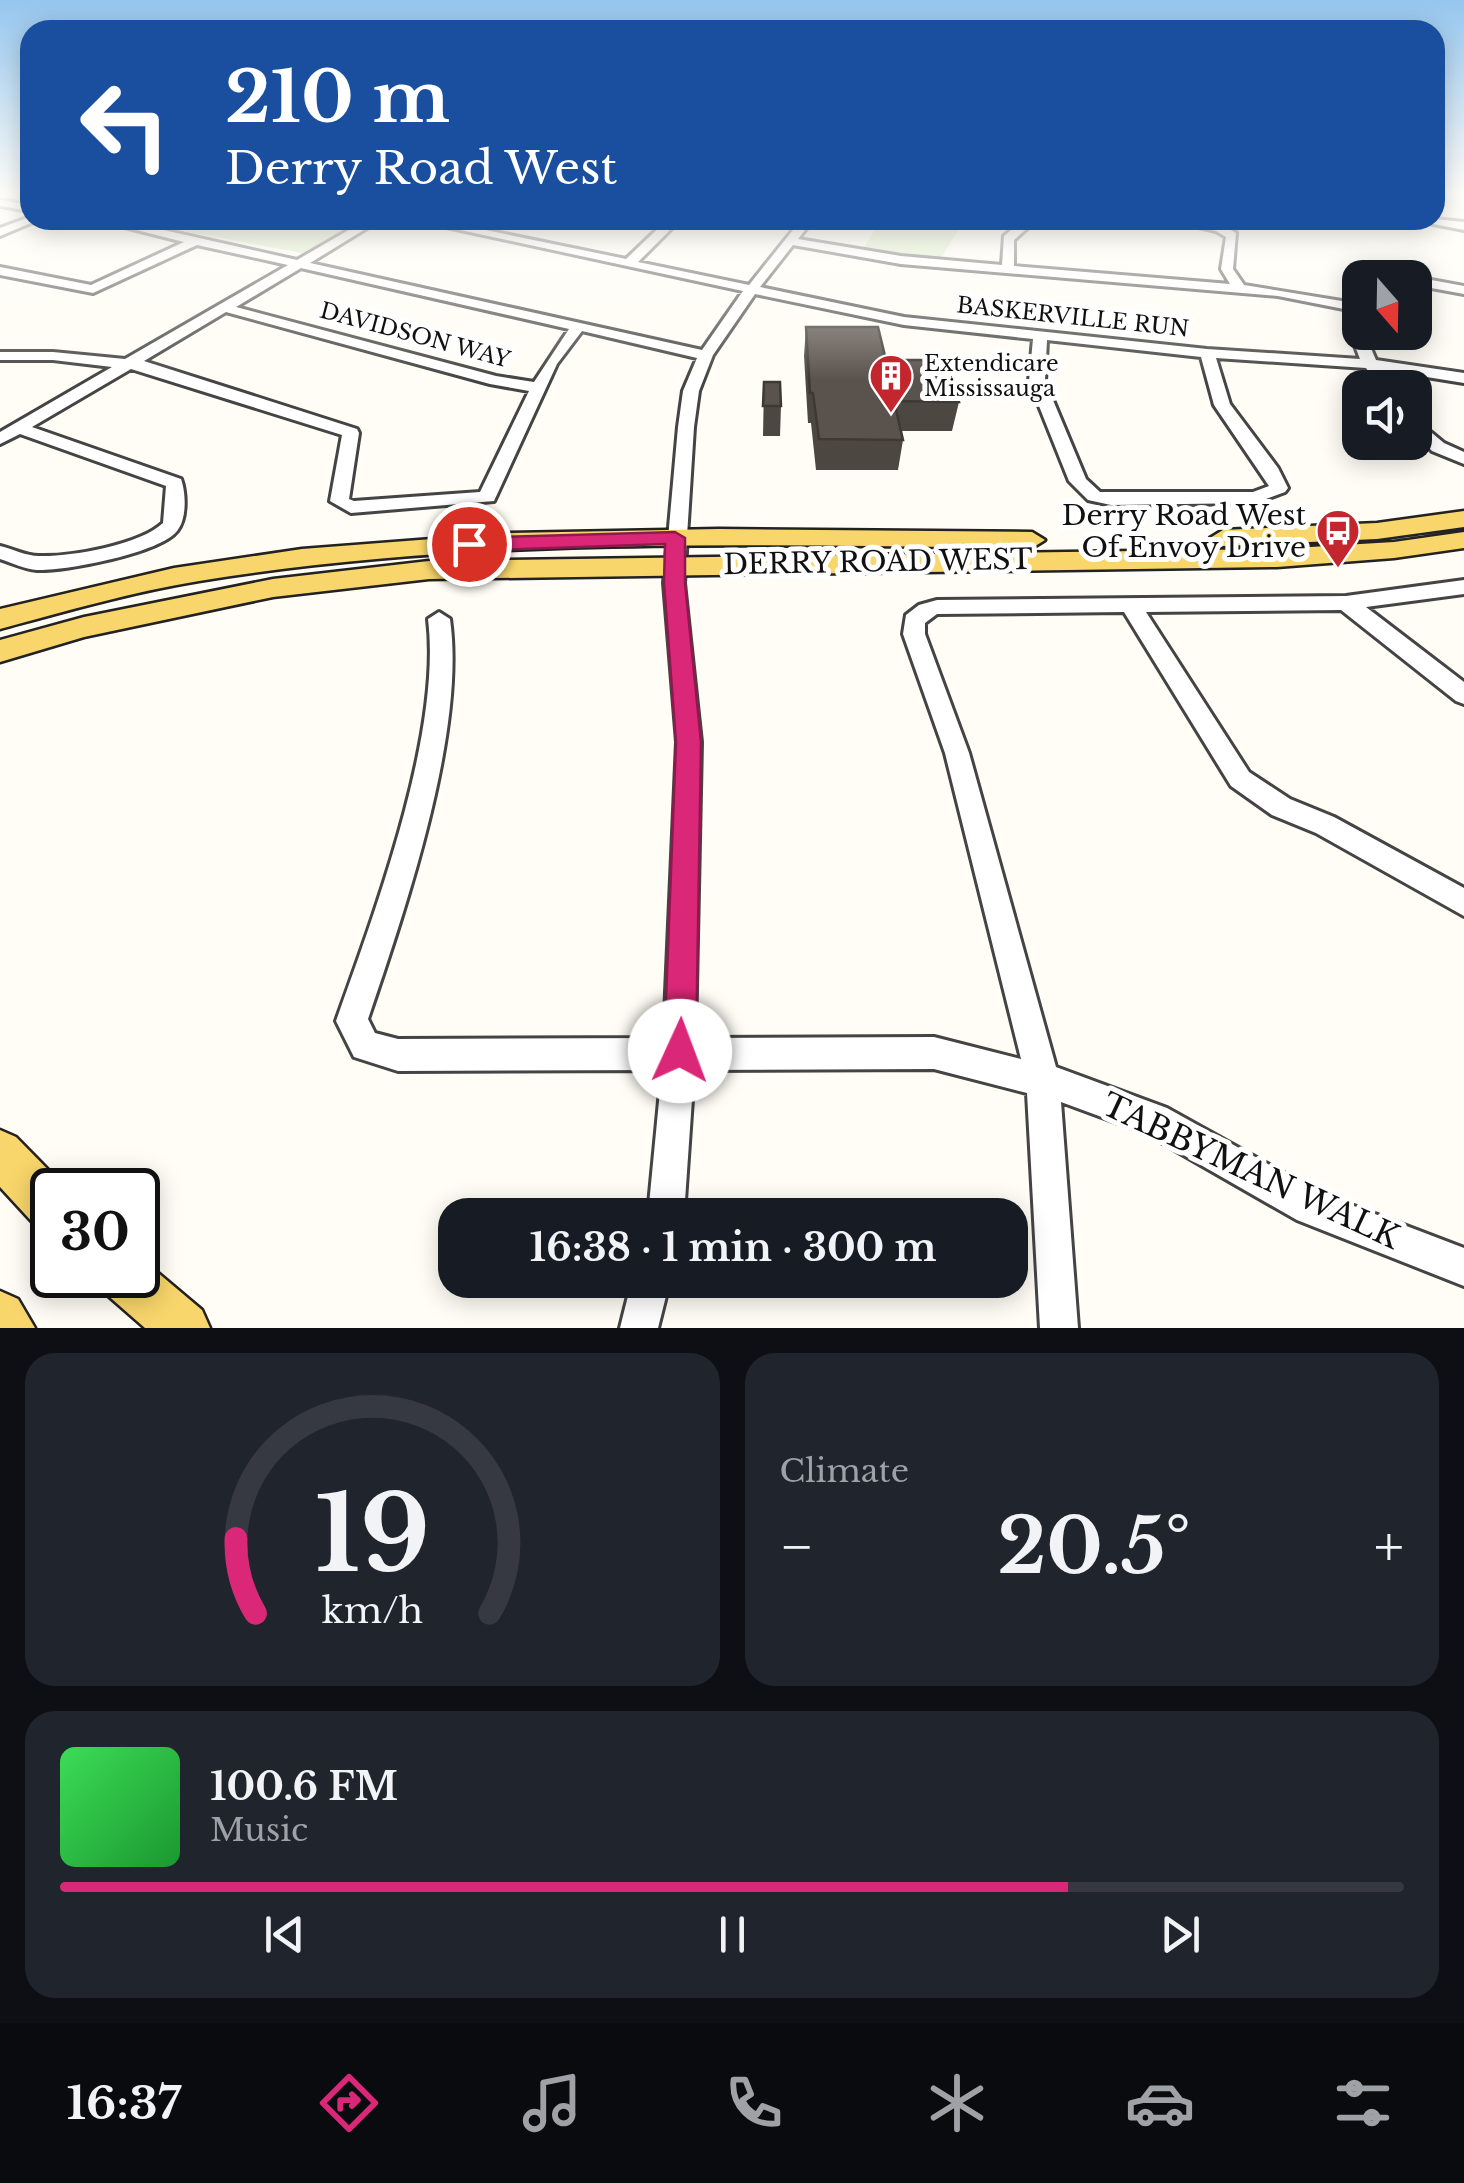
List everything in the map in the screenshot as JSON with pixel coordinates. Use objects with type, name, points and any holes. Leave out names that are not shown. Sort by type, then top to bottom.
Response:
[{"type":"main road","name":"DERRY ROAD WEST","points":[[0,651],[179,606],[349,577],[675,551],[1260,538],[1376,531],[1464,518]]},
{"type":"main road","name":"DERRY ROAD WEST","points":[[0,619],[112,590],[300,558],[500,542],[675,551],[1277,558],[1394,550],[1464,540]]},
{"type":"main road","points":[[0,1153],[30,1185]]},
{"type":"main road","points":[[149,1298],[184,1328]]},
{"type":"main road","points":[[0,1318],[9,1328]]},
{"type":"street","points":[[0,271],[93,289],[163,256]]},
{"type":"street","points":[[275,256],[706,355]]},
{"type":"street","points":[[0,439],[314,256]]},
{"type":"street","name":"BASKERVILLE RUN","points":[[596,256],[904,321],[1040,338],[1372,364],[1464,378]]},
{"type":"street","points":[[630,263],[637,256]]},
{"type":"street","points":[[667,1198],[680,1051],[689,742],[675,551],[691,390],[706,355],[779,256]]},
{"type":"street","points":[[877,256],[1008,271],[1278,292],[1342,307]]},
{"type":"street","points":[[1008,256],[1008,271]]},
{"type":"street","points":[[1229,256],[1227,269],[1240,289]]},
{"type":"street","points":[[1432,284],[1464,290]]},
{"type":"street","name":"DAVIDSON WAY","points":[[224,308],[495,381],[537,387]]},
{"type":"street","points":[[0,356],[53,356],[146,366],[350,434],[339,501],[352,507],[486,498],[537,387],[579,325]]},
{"type":"street","points":[[1040,338],[1038,382],[1078,481],[1094,496],[1256,498],[1275,492],[1279,488],[1272,472],[1222,405],[1207,353]]},
{"type":"street","points":[[1364,350],[1376,370]]},
{"type":"street","points":[[0,552],[34,563],[54,562],[148,542],[164,536],[172,525],[175,482],[19,428]]},
{"type":"street","points":[[1432,441],[1464,459]]},
{"type":"street","points":[[1059,1328],[1043,1080],[957,752],[914,634],[914,620],[926,610],[937,608],[1346,602],[1464,587]]},
{"type":"street","points":[[1346,602],[1464,696]]},
{"type":"street","points":[[1131,606],[1240,779],[1281,807],[1326,825],[1464,903]]},
{"type":"street","name":"TABBYMAN WALK","points":[[439,619],[445,641],[429,758],[352,1021],[365,1046],[398,1054],[934,1053],[1043,1080],[1155,1120],[1310,1207],[1464,1267]]},
{"type":"street","points":[[639,1328],[646,1298]]},
{"type":"green space","points":[[900,256],[942,256],[940,260]]},
{"type":"building","points":[[806,327],[878,327],[886,360],[945,360],[959,402],[894,401],[903,440],[819,439],[810,393]]},
{"type":"building","points":[[764,382],[780,382],[781,406],[763,406]]},
{"type":"place","name":"Extendicare Mississauga","points":[[891,414]]},
{"type":"place","name":"Derry Road West Of Envoy Drive","points":[[1338,569]]},
{"type":"route","points":[[469,544],[675,538],[674,583],[689,742],[680,1051]]}]
